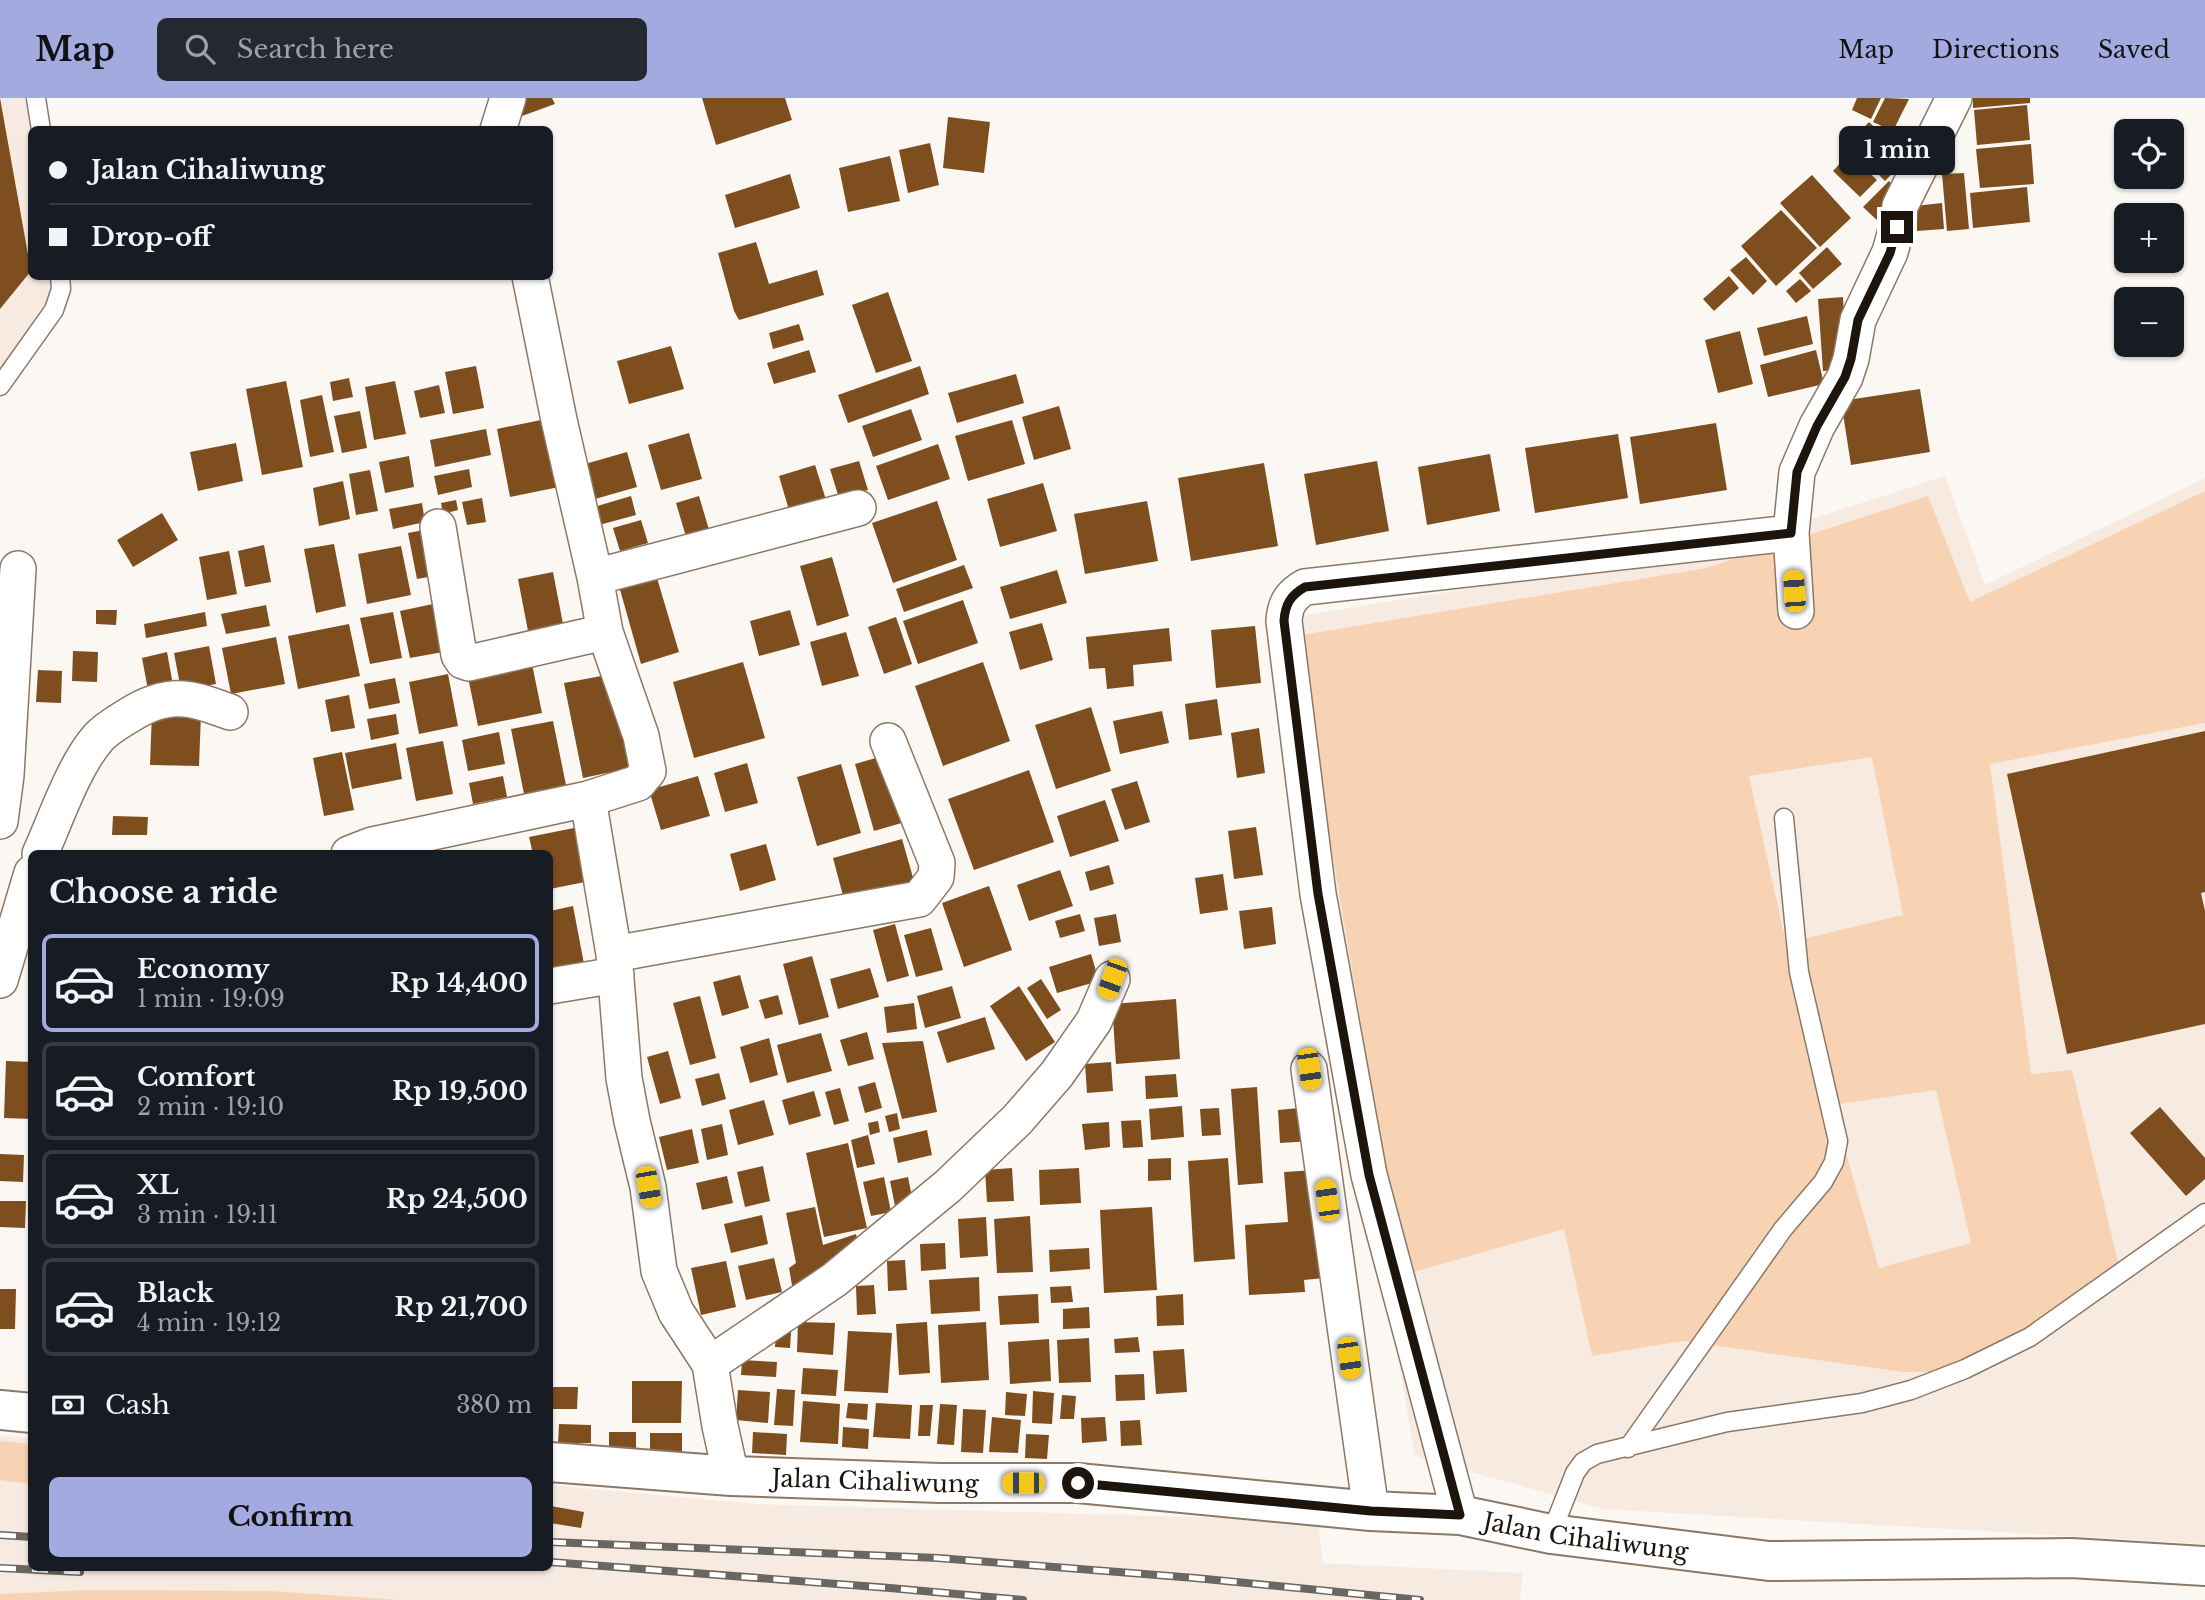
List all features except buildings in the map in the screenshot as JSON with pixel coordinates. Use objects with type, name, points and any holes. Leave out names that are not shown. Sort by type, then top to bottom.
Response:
[{"type":"highway","points":[[0,1410],[28,1413]]},
{"type":"highway","name":"Jalan Cihaliwung","points":[[553,1462],[731,1476],[940,1483],[1078,1483],[1371,1511],[1460,1515],[1551,1534],[1769,1561],[2071,1558],[2205,1566]]},
{"type":"street","points":[[499,126],[508,98]]},
{"type":"street","points":[[1796,611],[1791,533],[1797,472],[1817,426],[1845,377],[1858,320],[1890,253],[1900,206],[1954,98]]},
{"type":"street","points":[[359,850],[372,845],[419,845],[588,799],[638,783],[648,771],[641,736],[605,632],[531,280]]},
{"type":"street","points":[[595,577],[858,508]]},
{"type":"street","points":[[438,527],[459,655],[463,661],[469,663],[605,632]]},
{"type":"street","points":[[1460,1515],[1369,1175],[1318,894],[1284,609],[1294,593],[1305,587],[1791,533]]},
{"type":"street","points":[[0,821],[6,775],[18,569]]},
{"type":"street","points":[[42,850],[80,766],[97,738],[106,730],[152,702],[182,699],[230,712]]},
{"type":"street","points":[[553,985],[615,964],[919,899],[936,877],[937,863],[888,741]]},
{"type":"street","points":[[588,799],[615,964],[624,1078],[648,1187],[659,1270],[676,1312],[710,1364],[731,1476]]},
{"type":"street","points":[[0,981],[28,886]]},
{"type":"street","points":[[710,1364],[834,1280],[978,1158],[1017,1120],[1057,1074],[1094,1021],[1112,979]]},
{"type":"street","points":[[1309,1069],[1371,1511]]},
{"type":"lane","points":[[36,98],[40,126]]},
{"type":"lane","points":[[0,386],[54,310],[61,289],[60,280]]},
{"type":"lane","points":[[1628,1448],[1783,1229],[1823,1182],[1834,1163],[1838,1141],[1799,972],[1784,818]]},
{"type":"lane","points":[[1551,1534],[1575,1473],[1583,1462],[1597,1454],[1727,1422],[1862,1404],[1910,1390],[1965,1369],[2030,1337],[2205,1213]]},
{"type":"shaded area","points":[[0,98],[32,98],[37,126],[28,126],[28,280],[63,280],[67,302],[0,380]]},
{"type":"shaded area","points":[[1945,476],[1985,585],[2205,478],[2205,1544],[1603,1509],[1415,1456],[1270,621],[1725,547]]},
{"type":"shaded area","points":[[2205,491],[2205,723],[1990,764],[2031,1074],[2072,1070],[2119,1266],[1966,1372],[1904,1372],[1682,1341],[1592,1356],[1564,1229],[1403,1275],[1296,636],[1706,568],[1928,496],[1970,602]],"holes":[[[1872,757],[1903,915],[1786,943],[1749,776]],[[1936,1090],[1971,1243],[1879,1268],[1832,1105]]]},
{"type":"shaded area","points":[[0,1435],[28,1438],[28,1571],[553,1571],[553,1485],[756,1504],[1318,1521],[1323,1563],[1523,1573],[1520,1600],[0,1600]]},
{"type":"shaded area","points":[[0,1441],[28,1444],[28,1484],[0,1480]]},
{"type":"shaded area","points":[[89,1590],[270,1591],[400,1600],[0,1600],[0,1594]]},
{"type":"railway","points":[[0,1535],[28,1537]]},
{"type":"railway","points":[[553,1542],[938,1558],[1195,1578],[1420,1600]]},
{"type":"railway","points":[[553,1562],[1023,1600]]},
{"type":"railway","points":[[0,1568],[28,1569]]},
{"type":"railway","points":[[60,1571],[80,1572]]},
{"type":"route","points":[[1078,1483],[1371,1511],[1460,1515],[1369,1175],[1318,894],[1284,609],[1294,593],[1305,587],[1791,533],[1797,472],[1817,426],[1845,377],[1858,320],[1890,253],[1897,227]]}]
